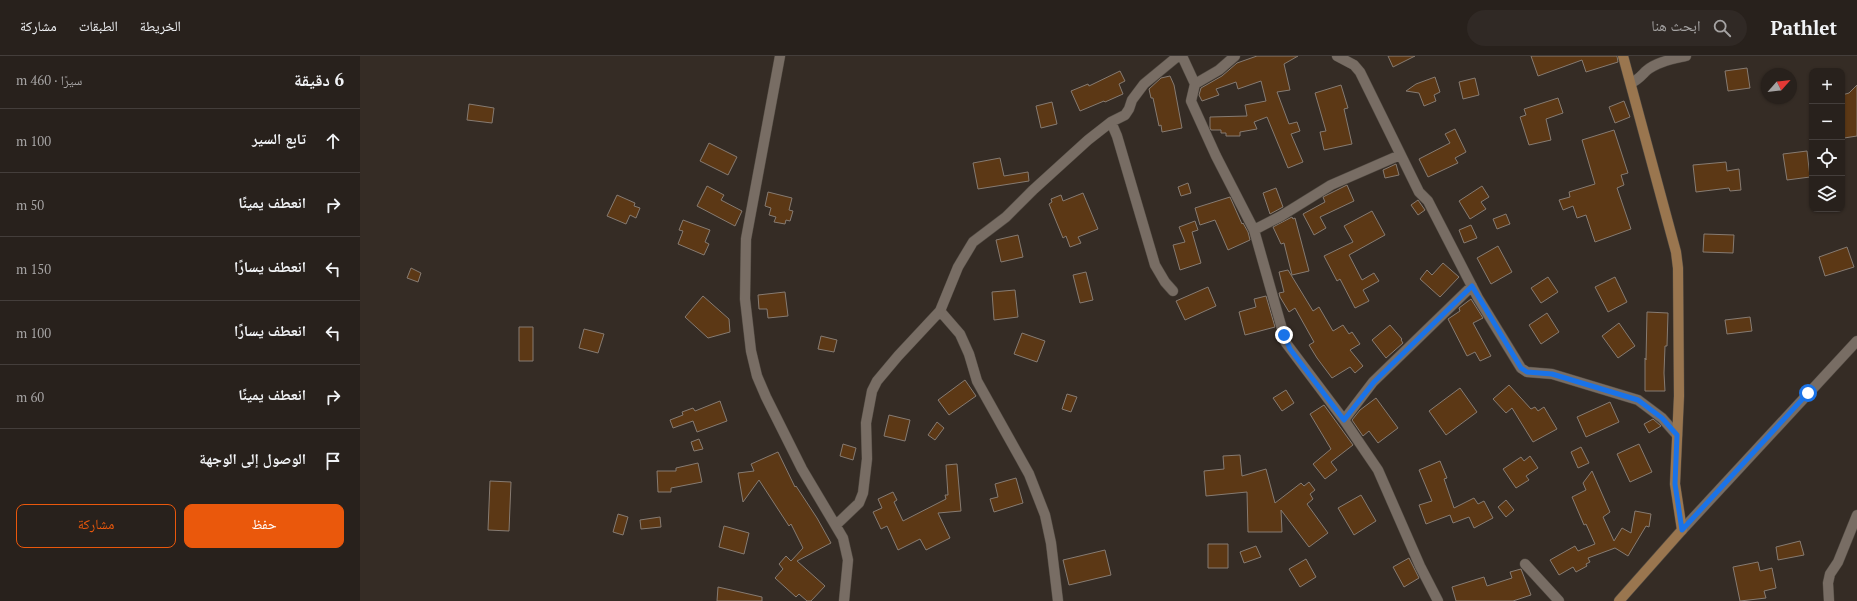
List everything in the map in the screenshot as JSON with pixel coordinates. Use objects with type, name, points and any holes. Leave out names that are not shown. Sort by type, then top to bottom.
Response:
[{"type":"street","points":[[780,56],[746,239],[745,299],[751,351],[757,376],[766,397],[802,469],[843,538],[848,560],[844,601]]},
{"type":"street","points":[[836,525],[859,503],[863,493],[867,459],[866,423],[874,386],[898,356],[940,311],[958,267],[973,242],[1006,217],[1032,190],[1088,140],[1111,122],[1125,114],[1129,109],[1132,100],[1144,84],[1178,56]]},
{"type":"street","points":[[1182,56],[1196,84]]},
{"type":"street","points":[[1235,56],[1219,70],[1196,84],[1191,101],[1216,156],[1254,230],[1286,343],[1344,420],[1378,470],[1420,566],[1438,601]]},
{"type":"street","points":[[1337,56],[1354,65],[1360,72],[1419,192],[1428,201],[1472,286],[1521,368],[1527,372],[1552,374],[1638,400],[1662,418],[1677,435]]},
{"type":"street","points":[[1623,56],[1676,252],[1678,276],[1677,435],[1675,484],[1682,530]]},
{"type":"street","points":[[1631,83],[1640,78],[1647,71],[1667,61],[1686,56]]},
{"type":"street","points":[[1111,122],[1117,136],[1155,265],[1164,282],[1173,290]]},
{"type":"street","points":[[1254,230],[1281,216],[1331,185],[1400,155]]},
{"type":"street","points":[[1344,420],[1374,382],[1472,286]]},
{"type":"street","points":[[940,311],[960,334],[969,354],[977,381],[1029,474],[1045,515],[1058,601]]},
{"type":"street","points":[[1619,601],[1682,530],[1857,340]]},
{"type":"street","points":[[1829,601],[1828,583],[1830,574],[1838,562],[1857,515]]},
{"type":"street","points":[[1525,564],[1559,601]]},
{"type":"building","points":[[1257,56],[1298,56],[1284,64],[1290,90],[1277,92],[1289,124],[1297,122],[1300,131],[1291,134],[1303,162],[1288,168],[1267,117],[1254,122],[1257,129],[1240,132],[1240,136],[1226,136],[1226,133],[1221,133],[1221,130],[1211,130],[1210,128],[1210,117],[1247,116],[1245,105],[1266,101],[1261,81],[1238,89],[1236,82],[1216,89],[1219,95],[1202,101],[1199,95],[1201,88],[1222,76],[1237,63]]},
{"type":"building","points":[[1388,56],[1415,56],[1393,67]]},
{"type":"building","points":[[1531,56],[1617,56],[1618,62],[1586,72],[1582,60],[1538,76]]},
{"type":"building","points":[[1747,68],[1750,88],[1728,91],[1725,71]]},
{"type":"building","points":[[1120,71],[1125,81],[1119,84],[1123,94],[1080,111],[1071,91],[1088,84],[1089,86]]},
{"type":"building","points":[[1170,76],[1174,85],[1182,128],[1162,132],[1161,125],[1159,126],[1153,98],[1151,98],[1149,89],[1161,78]]},
{"type":"building","points":[[1435,77],[1440,92],[1434,95],[1436,101],[1424,106],[1419,93],[1406,91],[1416,84]]},
{"type":"building","points":[[1475,78],[1479,95],[1463,99],[1459,82]]},
{"type":"building","points":[[1341,85],[1348,108],[1344,109],[1352,144],[1324,150],[1320,132],[1326,131],[1315,93]]},
{"type":"building","points":[[1857,85],[1857,136],[1845,138],[1845,94],[1849,93]]},
{"type":"building","points":[[1558,98],[1563,113],[1546,119],[1551,140],[1529,145],[1520,117],[1526,115],[1524,109]]},
{"type":"building","points":[[1624,101],[1630,117],[1615,123],[1609,107]]},
{"type":"building","points":[[1052,102],[1057,124],[1041,128],[1036,106]]},
{"type":"building","points":[[469,104],[494,108],[492,123],[467,120]]},
{"type":"building","points":[[1455,129],[1466,152],[1455,158],[1458,163],[1428,177],[1419,159],[1450,143],[1445,134]]},
{"type":"building","points":[[1614,130],[1628,173],[1621,175],[1624,185],[1617,188],[1631,229],[1595,242],[1586,215],[1577,218],[1573,206],[1563,210],[1559,200],[1570,197],[1569,192],[1595,184],[1582,140]]},
{"type":"building","points":[[709,143],[737,157],[728,175],[700,161]]},
{"type":"building","points":[[1807,151],[1809,177],[1787,180],[1783,154]]},
{"type":"building","points":[[1000,158],[1004,176],[1028,172],[1029,181],[978,189],[973,163]]},
{"type":"building","points":[[1726,162],[1727,171],[1739,169],[1741,190],[1730,191],[1729,188],[1696,192],[1693,165]]},
{"type":"building","points":[[1396,164],[1399,175],[1385,178],[1383,170]]},
{"type":"building","points":[[1188,183],[1191,193],[1181,196],[1178,187]]},
{"type":"building","points":[[1347,185],[1354,201],[1320,217],[1326,228],[1314,235],[1303,214],[1325,202],[1323,197]]},
{"type":"building","points":[[707,186],[724,195],[721,200],[742,211],[735,226],[697,206]]},
{"type":"building","points":[[1482,186],[1489,197],[1481,202],[1486,209],[1470,219],[1459,201]]},
{"type":"building","points":[[1276,188],[1283,207],[1270,214],[1263,193]]},
{"type":"building","points":[[768,192],[792,198],[789,210],[793,211],[790,221],[786,220],[785,224],[774,222],[776,217],[769,215],[771,208],[765,206]]},
{"type":"building","points":[[1083,193],[1098,229],[1078,237],[1081,243],[1070,247],[1066,236],[1063,238],[1049,204],[1052,202],[1051,199],[1061,195],[1063,201]]},
{"type":"building","points":[[617,195],[635,203],[634,206],[640,208],[636,218],[630,215],[626,224],[607,216]]},
{"type":"building","points":[[1230,197],[1242,224],[1243,223],[1248,232],[1250,240],[1228,250],[1215,220],[1200,225],[1195,208]]},
{"type":"building","points":[[1418,200],[1425,210],[1418,215],[1411,205]]},
{"type":"building","points":[[1372,211],[1385,235],[1349,255],[1362,280],[1374,273],[1379,281],[1363,290],[1369,301],[1355,308],[1340,279],[1337,281],[1324,256],[1353,242],[1344,226]]},
{"type":"building","points":[[1506,214],[1510,224],[1497,229],[1493,219]]},
{"type":"building","points":[[1292,217],[1293,219],[1295,218],[1309,271],[1292,275],[1284,243],[1281,244],[1273,227]]},
{"type":"building","points":[[683,220],[710,230],[705,242],[709,244],[704,255],[678,244],[683,231],[679,230]]},
{"type":"building","points":[[1195,221],[1198,230],[1192,232],[1201,263],[1180,270],[1173,245],[1185,242],[1179,227]]},
{"type":"building","points":[[1471,225],[1477,238],[1464,243],[1459,230]]},
{"type":"building","points":[[1704,234],[1734,235],[1733,253],[1703,252]]},
{"type":"building","points":[[1018,235],[1023,257],[1001,262],[996,240]]},
{"type":"building","points":[[1498,246],[1512,272],[1491,284],[1477,258]]},
{"type":"building","points":[[1847,247],[1854,267],[1825,276],[1819,257]]},
{"type":"building","points":[[1443,263],[1459,277],[1440,297],[1420,279],[1427,270],[1432,275]]},
{"type":"building","points":[[411,268],[421,273],[418,282],[407,278]]},
{"type":"building","points":[[1288,270],[1313,311],[1319,307],[1333,331],[1343,325],[1349,334],[1352,332],[1360,344],[1350,350],[1363,366],[1355,373],[1350,367],[1332,378],[1317,358],[1309,345],[1314,342],[1295,308],[1289,312],[1280,297],[1279,293],[1284,292],[1279,272]]},
{"type":"building","points":[[1086,272],[1093,300],[1080,303],[1073,275]]},
{"type":"building","points":[[1548,277],[1558,292],[1541,303],[1531,288]]},
{"type":"building","points":[[1615,277],[1627,302],[1608,312],[1595,287]]},
{"type":"building","points":[[1208,287],[1216,306],[1185,320],[1176,301]]},
{"type":"building","points":[[1015,290],[1018,317],[994,320],[992,292]]},
{"type":"building","points":[[785,292],[788,316],[768,318],[767,309],[759,309],[758,295]]},
{"type":"building","points":[[703,296],[729,319],[730,332],[708,338],[685,317]]},
{"type":"building","points":[[1266,296],[1275,327],[1245,335],[1239,312],[1256,307],[1254,299]]},
{"type":"building","points":[[1471,299],[1483,318],[1473,323],[1491,356],[1480,361],[1475,352],[1467,356],[1448,319],[1460,311],[1459,308]]},
{"type":"building","points":[[1647,312],[1668,313],[1667,346],[1665,346],[1665,391],[1645,391]]},
{"type":"building","points":[[1547,313],[1559,332],[1541,344],[1529,325]]},
{"type":"building","points":[[1750,317],[1752,331],[1727,334],[1725,320]]},
{"type":"building","points":[[1619,323],[1635,346],[1618,358],[1602,336]]},
{"type":"building","points":[[1390,325],[1402,339],[1401,340],[1403,343],[1386,358],[1372,340]]},
{"type":"building","points":[[519,327],[533,327],[533,361],[519,361]]},
{"type":"building","points":[[584,329],[604,334],[598,353],[579,348]]},
{"type":"building","points":[[1022,333],[1045,341],[1037,362],[1014,354]]},
{"type":"building","points":[[821,336],[837,340],[834,352],[818,349]]},
{"type":"building","points":[[965,380],[976,396],[949,415],[938,400]]},
{"type":"building","points":[[1509,385],[1531,409],[1535,407],[1538,411],[1544,407],[1557,429],[1533,442],[1512,408],[1506,413],[1493,399]]},
{"type":"building","points":[[1460,388],[1477,412],[1446,435],[1429,411]]},
{"type":"building","points":[[1286,390],[1294,403],[1282,411],[1273,398]]},
{"type":"building","points":[[1067,394],[1077,397],[1071,412],[1062,409]]},
{"type":"building","points":[[1376,398],[1398,428],[1378,443],[1369,431],[1363,436],[1352,420],[1360,410]]},
{"type":"building","points":[[720,401],[727,421],[697,432],[693,421],[673,428],[670,420],[683,415],[682,412],[693,408],[695,411]]},
{"type":"building","points":[[1610,402],[1619,422],[1586,437],[1577,417]]},
{"type":"building","points":[[1324,405],[1353,445],[1331,462],[1337,470],[1325,479],[1313,464],[1331,449],[1310,414]]},
{"type":"building","points":[[889,415],[910,420],[905,441],[884,436]]},
{"type":"building","points":[[1653,419],[1661,426],[1649,433],[1644,424]]},
{"type":"building","points":[[937,422],[944,428],[935,440],[928,435]]},
{"type":"building","points":[[699,439],[703,449],[694,451],[691,442]]},
{"type":"building","points":[[843,444],[856,448],[853,460],[840,456]]},
{"type":"building","points":[[1639,444],[1652,472],[1630,482],[1617,454]]},
{"type":"building","points":[[1581,447],[1589,463],[1578,468],[1571,452]]},
{"type":"building","points":[[778,452],[795,487],[796,486],[817,518],[831,543],[797,561],[825,586],[811,601],[807,601],[799,594],[796,597],[775,578],[783,569],[779,564],[786,556],[791,561],[803,548],[791,524],[789,526],[759,480],[743,502],[738,473],[754,471],[751,464]]},
{"type":"building","points":[[1240,455],[1242,476],[1266,469],[1275,503],[1301,483],[1304,486],[1309,482],[1315,490],[1310,494],[1313,499],[1307,504],[1328,533],[1309,547],[1281,510],[1282,532],[1248,532],[1247,492],[1206,496],[1204,471],[1224,469],[1223,456]]},
{"type":"building","points":[[1530,456],[1538,468],[1526,476],[1529,480],[1516,488],[1503,469],[1521,457],[1524,461]]},
{"type":"building","points":[[1440,461],[1447,478],[1444,479],[1454,508],[1474,498],[1478,504],[1484,501],[1493,518],[1474,528],[1469,517],[1453,523],[1450,515],[1426,524],[1419,505],[1432,501],[1419,470]]},
{"type":"building","points":[[698,463],[702,482],[671,488],[671,492],[658,492],[657,471],[676,471],[676,468]]},
{"type":"building","points":[[957,464],[961,511],[938,513],[950,538],[926,550],[920,539],[898,550],[887,526],[881,529],[873,512],[882,508],[878,499],[893,492],[897,500],[894,502],[903,521],[946,499],[945,495],[948,495],[946,465]]},
{"type":"building","points":[[1592,471],[1610,512],[1603,517],[1614,541],[1622,528],[1631,533],[1635,511],[1651,514],[1649,527],[1646,526],[1628,556],[1615,548],[1588,558],[1590,562],[1586,564],[1587,566],[1576,572],[1573,567],[1559,575],[1550,560],[1575,546],[1578,551],[1595,544],[1586,524],[1584,525],[1572,497],[1586,490],[1583,483]]},
{"type":"building","points":[[1016,478],[1023,503],[994,512],[990,499],[998,497],[995,484]]},
{"type":"building","points":[[490,481],[511,482],[509,531],[488,530]]},
{"type":"building","points":[[1361,495],[1376,521],[1354,535],[1338,508]]},
{"type":"building","points":[[1506,500],[1514,510],[1506,517],[1498,507]]},
{"type":"building","points":[[618,514],[628,517],[623,535],[613,532]]},
{"type":"building","points":[[660,517],[661,527],[641,529],[640,520]]},
{"type":"building","points":[[724,526],[749,533],[744,554],[719,547]]},
{"type":"building","points":[[1800,541],[1804,555],[1778,560],[1776,547]]},
{"type":"building","points":[[1208,544],[1228,544],[1228,568],[1208,568]]},
{"type":"building","points":[[1256,546],[1261,557],[1244,563],[1240,552]]},
{"type":"building","points":[[1105,550],[1111,575],[1069,585],[1063,560]]},
{"type":"building","points":[[1409,558],[1419,578],[1404,587],[1393,567]]},
{"type":"building","points":[[1306,559],[1316,577],[1300,587],[1289,569]]},
{"type":"building","points":[[1758,562],[1760,571],[1772,568],[1776,588],[1764,591],[1766,598],[1740,601],[1733,567]]},
{"type":"building","points":[[1521,569],[1531,595],[1513,601],[1456,601],[1452,587],[1484,577],[1487,586],[1512,578],[1510,572]]},
{"type":"building","points":[[718,587],[762,597],[762,601],[717,601]]},
{"type":"route","points":[[1284,335],[1286,343],[1290,349],[1344,420],[1374,382],[1472,286],[1521,368],[1527,372],[1552,374],[1638,400],[1662,418],[1677,435],[1675,484],[1682,530],[1808,393]]}]
